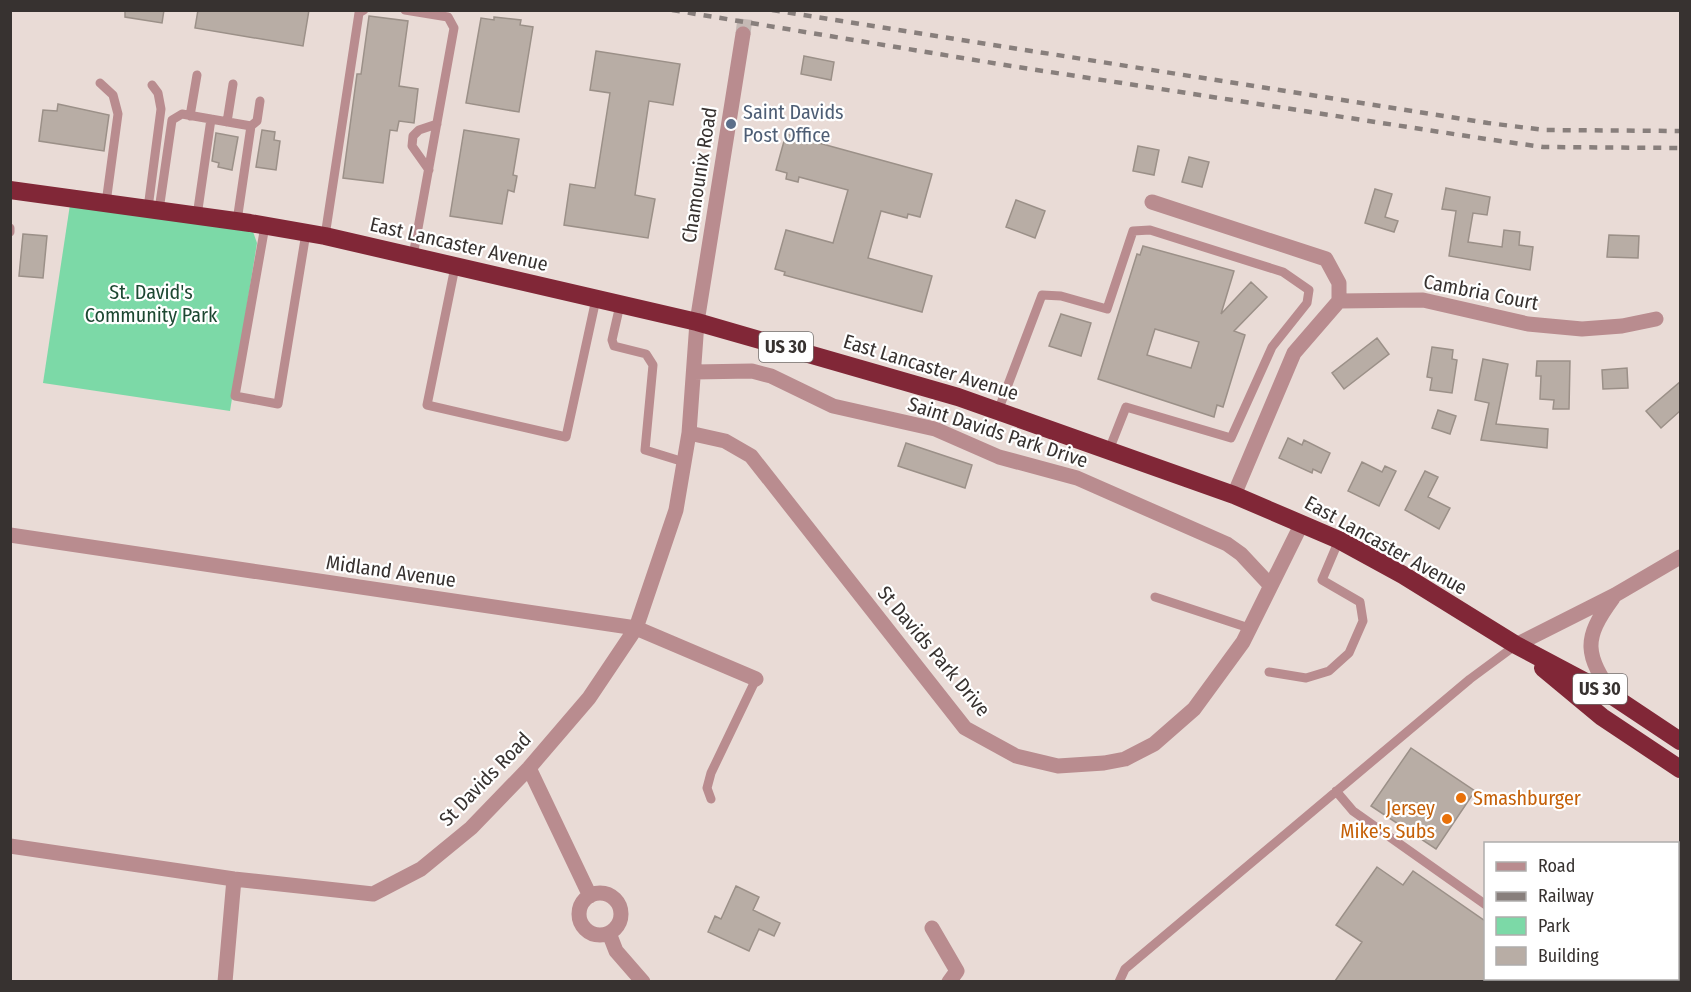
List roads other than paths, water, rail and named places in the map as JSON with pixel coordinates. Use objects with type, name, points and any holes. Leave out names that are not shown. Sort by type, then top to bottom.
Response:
[{"type":"highway","name":"East Lancaster Avenue","points":[[10,190],[237,221],[325,236],[697,322],[933,389],[1234,495],[1302,523],[1403,575],[1516,645],[1614,697],[1680,741]]},
{"type":"highway","name":"East Lancaster Avenue","points":[[1516,645],[1602,717],[1680,769]]},
{"type":"street","name":"Chamounix Road","points":[[697,322],[743,34]]},
{"type":"street","points":[[1152,202],[1326,259],[1339,283],[1339,301],[1294,353],[1234,495]]},
{"type":"street","name":"Cambria Court","points":[[1339,301],[1423,300],[1528,324],[1582,329],[1622,326],[1656,319]]},
{"type":"street","name":"St Davids Road","points":[[10,846],[234,879],[373,894],[421,869],[471,828],[530,768],[589,698],[636,628],[676,510],[689,433],[697,322]]},
{"type":"street","name":"Saint Davids Park Drive","points":[[694,372],[752,370],[771,376],[833,406],[935,429],[999,457],[1077,478],[1227,544],[1241,554],[1269,585]]},
{"type":"street","name":"St Davids Park Drive","points":[[689,433],[725,441],[751,456],[965,728],[1016,756],[1058,766],[1083,766],[1125,759],[1154,744],[1194,709],[1243,642],[1269,585],[1302,523]]},
{"type":"street","name":"Midland Avenue","points":[[10,535],[636,628],[756,679]]},
{"type":"street","points":[[1516,645],[1615,596],[1680,558]]},
{"type":"street","points":[[1614,697],[1596,671],[1589,641],[1597,619],[1615,596]]},
{"type":"street","points":[[530,768],[590,896]]},
{"type":"street","points":[[225,981],[234,879]]},
{"type":"street","points":[[604,894],[619,904],[620,922],[609,933],[593,934],[582,925],[580,909],[590,896],[604,894]]},
{"type":"street","points":[[932,928],[957,972],[949,981]]},
{"type":"street","points":[[609,933],[616,951],[643,981]]},
{"type":"lane","points":[[325,236],[359,14],[364,10]]},
{"type":"lane","points":[[405,10],[448,17],[454,28],[413,256]]},
{"type":"lane","points":[[190,116],[196,75]]},
{"type":"lane","points":[[100,83],[113,95],[118,114],[106,203]]},
{"type":"lane","points":[[227,122],[233,84]]},
{"type":"lane","points":[[152,85],[158,93],[161,109],[154,209]]},
{"type":"lane","points":[[154,209],[172,120],[182,114],[250,126],[257,121],[260,101]]},
{"type":"lane","points":[[197,216],[212,119]]},
{"type":"lane","points":[[429,170],[412,146],[413,136],[419,130],[437,124]]},
{"type":"lane","points":[[237,221],[250,126]]},
{"type":"lane","points":[[266,226],[235,396],[278,404],[306,233]]},
{"type":"lane","points":[[998,411],[1042,295],[1061,296],[1107,309],[1133,231],[1150,230],[1283,272],[1309,290],[1307,303],[1272,347],[1231,438],[1126,407],[1109,450]]},
{"type":"lane","points":[[455,267],[427,405],[543,432],[566,437],[596,299]]},
{"type":"lane","points":[[620,304],[612,340],[614,346],[646,354],[653,365],[645,450],[684,462]]},
{"type":"lane","points":[[1269,672],[1306,678],[1329,671],[1349,653],[1363,621],[1360,602],[1322,579],[1338,540]]},
{"type":"lane","points":[[1155,597],[1249,628]]},
{"type":"lane","points":[[1119,981],[1125,969],[1470,679],[1516,645]]},
{"type":"lane","points":[[711,799],[707,788],[711,772],[756,679]]},
{"type":"lane","points":[[1336,791],[1353,811],[1484,904]]},
{"type":"tunnel","points":[[743,34],[746,10]]},
{"type":"railway","points":[[672,10],[1011,66],[1543,147],[1680,148]]},
{"type":"railway","points":[[772,10],[1488,123],[1544,130],[1680,131]]},
{"type":"place","name":"Saint Davids Post Office","points":[[731,124]]},
{"type":"place","name":"Smashburger","points":[[1461,798]]},
{"type":"place","name":"Jersey Mike's Subs","points":[[1447,819]]},
{"type":"park label","name":"St. David's Community Park","points":[[151,304]]}]
